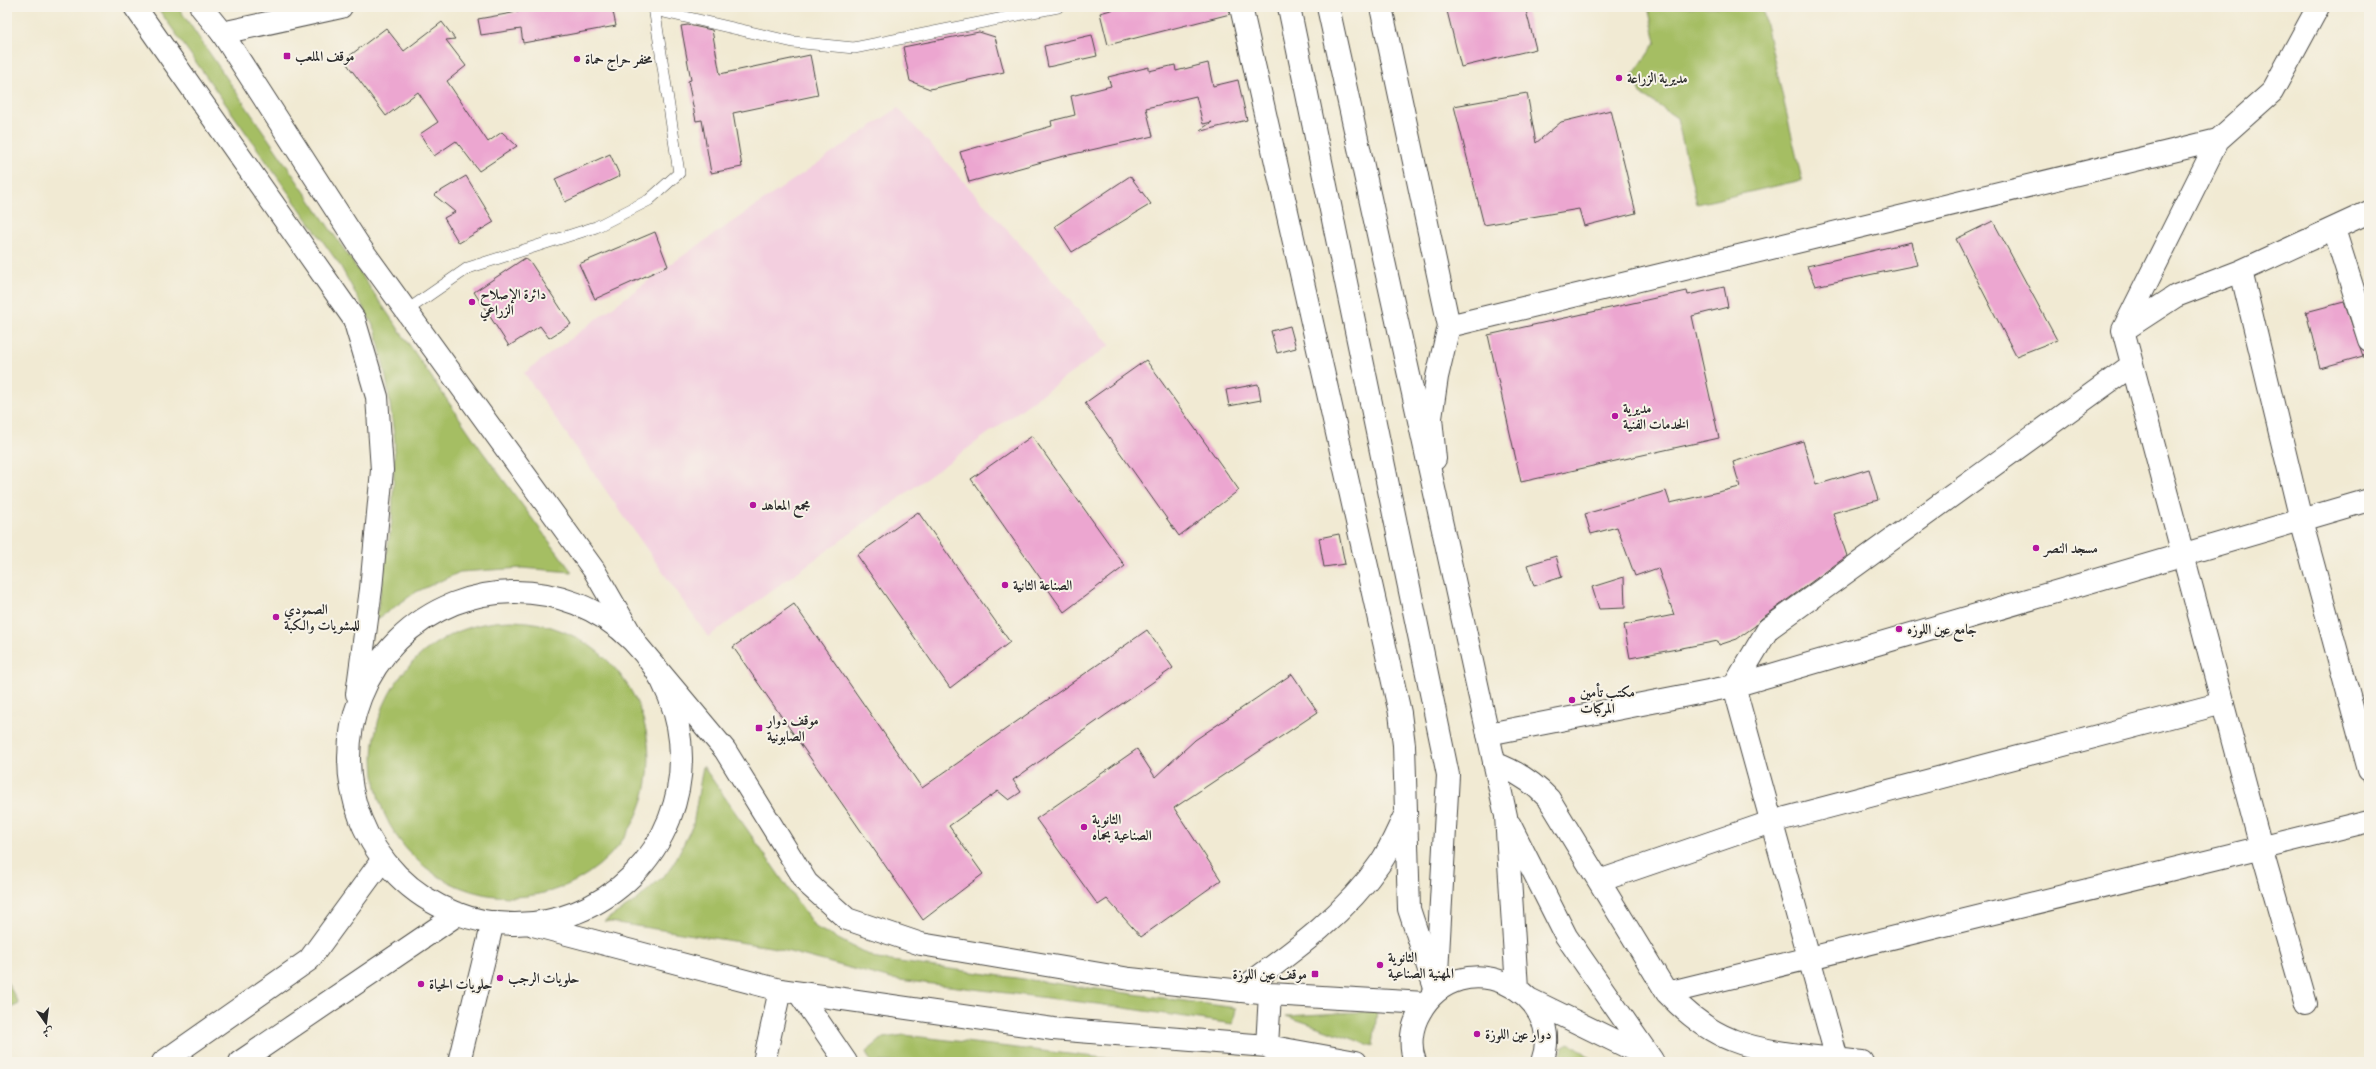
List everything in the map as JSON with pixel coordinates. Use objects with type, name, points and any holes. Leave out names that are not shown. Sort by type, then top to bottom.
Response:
[{"type":"street","points":[[135,7],[354,320],[377,396],[382,470],[372,589],[349,758],[353,793],[364,828],[383,859],[404,882],[430,900],[458,914],[493,922],[528,923],[568,915],[606,897],[637,871],[662,837],[677,798],[682,757],[677,717],[662,678],[637,645],[594,570],[360,247],[222,33],[200,7]]},
{"type":"street","points":[[222,33],[341,7]]},
{"type":"street","points":[[1240,7],[1400,714],[1404,745],[1409,909],[1430,997]]},
{"type":"street","points":[[1289,7],[1448,775],[1430,997]]},
{"type":"street","points":[[1328,7],[1506,816],[1523,994],[1540,1016],[1545,1036],[1542,1062]]},
{"type":"street","points":[[1381,7],[1449,326],[1437,377],[1431,418],[1443,534]]},
{"type":"street","points":[[2306,1004],[2261,848],[2123,330],[2218,140],[2272,92],[2318,7]]},
{"type":"street","points":[[1449,326],[2218,140]]},
{"type":"street","points":[[2123,330],[2176,296],[2241,271],[2369,212]]},
{"type":"street","points":[[2334,229],[2369,340]]},
{"type":"street","points":[[2241,271],[2301,520],[2369,770]]},
{"type":"street","points":[[1837,1059],[1734,686],[1768,629],[2132,365]]},
{"type":"street","points":[[1488,734],[1734,686],[2369,500]]},
{"type":"street","points":[[353,722],[364,690],[380,662],[401,637],[427,618],[456,603],[488,594],[521,592],[553,596],[584,607],[613,623],[637,645],[725,750],[807,883],[847,919],[921,944],[1130,979],[1270,994],[1430,997]]},
{"type":"street","points":[[1600,881],[1771,822],[2223,703]]},
{"type":"street","points":[[1494,763],[1518,773],[1544,794],[1556,810],[1600,881],[1667,994],[1696,1020],[1731,1040],[1750,1046],[1862,1062]]},
{"type":"street","points":[[1239,991],[1292,952],[1348,904],[1382,861],[1406,813]]},
{"type":"street","points":[[1506,816],[1566,936],[1656,1061]]},
{"type":"street","points":[[1667,994],[1808,958],[2369,821]]},
{"type":"street","points":[[163,1062],[309,960],[383,859]]},
{"type":"street","points":[[240,1062],[458,914]]},
{"type":"street","points":[[460,1062],[493,922]]},
{"type":"street","points":[[528,923],[789,992],[1053,1029],[1267,1046],[1356,1062]]},
{"type":"street","points":[[1415,1062],[1412,1037],[1416,1019],[1430,997],[1455,981],[1476,976],[1498,979],[1523,994],[1656,1061]]},
{"type":"street","points":[[764,1062],[789,992]]},
{"type":"street","points":[[789,992],[846,1062]]},
{"type":"street","points":[[1267,1046],[1270,994]]},
{"type":"street","points":[[1267,1046],[1293,1062]]},
{"type":"lane","points":[[406,312],[468,268],[596,227],[650,200],[679,173],[655,8],[793,42],[854,48],[1058,7]]},
{"type":"shaded area","name":"مجمع المعاهد","points":[[898,108],[1110,345],[708,637],[524,373],[668,266]]},
{"type":"green space","points":[[157,7],[178,7],[482,451],[572,572],[522,568],[460,572],[416,592],[376,620],[392,521],[395,442],[387,382],[376,331],[341,267]]},
{"type":"green space","points":[[1648,7],[1762,7],[1802,180],[1697,204],[1677,118],[1640,93],[1633,75],[1656,42]]},
{"type":"green space","points":[[511,621],[538,624],[564,631],[588,644],[609,661],[626,682],[639,706],[646,732],[649,759],[646,786],[639,812],[626,836],[609,857],[588,874],[564,887],[538,894],[511,897],[484,894],[458,887],[434,874],[413,857],[396,836],[383,812],[376,786],[373,759],[376,732],[383,706],[396,682],[413,661],[434,644],[458,631],[484,624]]},
{"type":"green space","points":[[703,766],[815,927],[877,959],[1236,1008],[1233,1024],[1097,1004],[891,979],[771,947],[604,921],[637,900],[671,869],[693,825]]},
{"type":"green space","points":[[7,982],[19,1004],[7,1010]]},
{"type":"green space","points":[[1377,1011],[1373,1046],[1286,1016]]},
{"type":"green space","points":[[904,1035],[1138,1062],[871,1062],[866,1052],[883,1038]]},
{"type":"green space","points":[[1570,1043],[1595,1062],[1560,1062],[1563,1047]]},
{"type":"building","points":[[528,7],[612,7],[616,26],[523,43],[521,29],[481,35],[478,19],[518,12],[517,9]]},
{"type":"building","points":[[1122,7],[1229,7],[1230,14],[1108,45],[1100,13]]},
{"type":"building","points":[[1446,7],[1525,7],[1536,49],[1461,67]]},
{"type":"building","points":[[442,22],[455,39],[446,40],[466,66],[447,81],[488,142],[502,132],[517,146],[479,171],[456,141],[434,156],[420,134],[438,122],[418,92],[386,116],[344,60],[386,28],[404,51]]},
{"type":"building","points":[[688,25],[712,30],[720,74],[810,55],[818,95],[733,113],[742,167],[711,173],[702,120],[696,121],[688,81],[691,80],[681,26]]},
{"type":"building","points":[[979,32],[995,37],[1004,72],[930,89],[910,81],[903,47]]},
{"type":"building","points":[[1092,35],[1097,56],[1048,67],[1044,46]]},
{"type":"building","points":[[1208,63],[1213,86],[1238,80],[1247,120],[1201,131],[1200,130],[1212,122],[1203,124],[1196,96],[1146,108],[1153,136],[1060,157],[969,182],[960,152],[1052,126],[1051,121],[1075,115],[1071,96],[1111,86],[1108,77],[1149,67],[1149,71],[1175,65],[1176,71]]},
{"type":"building","points":[[1527,93],[1536,143],[1561,122],[1611,110],[1636,213],[1584,226],[1579,209],[1484,225],[1454,106]]},
{"type":"building","points":[[610,154],[620,176],[565,202],[555,179]]},
{"type":"building","points":[[466,176],[494,222],[459,243],[444,218],[455,212],[434,195]]},
{"type":"building","points":[[1130,176],[1151,204],[1072,252],[1055,226]]},
{"type":"building","points":[[1993,221],[2057,340],[2016,356],[1956,239]]},
{"type":"building","points":[[655,232],[668,266],[595,299],[579,264]]},
{"type":"building","points":[[1911,242],[1917,265],[1815,286],[1807,266]]},
{"type":"building","points":[[525,258],[531,263],[571,324],[549,338],[540,326],[509,346],[474,292]]},
{"type":"building","points":[[1724,287],[1728,307],[1692,316],[1719,438],[1521,482],[1488,335],[1687,291],[1688,295]]},
{"type":"building","points":[[2344,302],[2363,356],[2320,368],[2306,312]]},
{"type":"building","points":[[1290,326],[1296,348],[1277,353],[1271,331]]},
{"type":"building","points":[[1146,360],[1239,490],[1179,536],[1085,403]]},
{"type":"building","points":[[1258,384],[1261,400],[1229,406],[1226,390]]},
{"type":"building","points":[[1032,436],[1125,566],[1064,612],[971,479]]},
{"type":"building","points":[[1803,441],[1816,485],[1869,469],[1878,500],[1833,513],[1847,556],[1761,619],[1755,626],[1737,639],[1719,645],[1718,641],[1630,658],[1624,625],[1674,615],[1658,568],[1635,576],[1617,527],[1591,534],[1585,514],[1666,491],[1670,503],[1740,487],[1733,462]]},
{"type":"building","points":[[918,512],[1010,642],[950,688],[857,555]]},
{"type":"building","points":[[1339,534],[1345,564],[1324,567],[1319,538]]},
{"type":"building","points":[[1556,556],[1562,577],[1534,586],[1527,565]]},
{"type":"building","points":[[1624,577],[1625,608],[1599,609],[1592,587]]},
{"type":"building","points":[[794,604],[922,788],[1147,630],[1173,668],[1013,780],[1021,792],[1009,800],[998,791],[949,826],[983,874],[923,920],[733,647]]},
{"type":"building","points":[[1292,674],[1318,712],[1174,808],[1221,880],[1141,937],[1107,899],[1098,905],[1036,819],[1137,749],[1155,777],[1195,740]]},
{"type":"place","name":"موقف الملعب","points":[[287,56]]},
{"type":"place","name":"مخفر حراج حماة","points":[[577,59]]},
{"type":"place","name":"مديرية الزراعة","points":[[1619,78]]},
{"type":"place","name":"دائرة الإصلاح الزراعي","points":[[472,302]]},
{"type":"place","name":"مديرية الخدمات الفنية","points":[[1615,416]]},
{"type":"place","name":"مجمع المعاهد","points":[[753,505]]},
{"type":"place","name":"مسجد النصر","points":[[2036,548]]},
{"type":"place","name":"الصناعة الثانية","points":[[1005,585]]},
{"type":"place","name":"الصمودي للمشويات والكبة","points":[[276,617]]},
{"type":"place","name":"جامع عين اللوزه","points":[[1899,629]]},
{"type":"place","name":"مكتب تأمين المركبات","points":[[1572,700]]},
{"type":"place","name":"موقف دوار الصابونية","points":[[759,728]]},
{"type":"place","name":"الثانوية الصناعية بحماه","points":[[1084,827]]},
{"type":"place","name":"الثانوية المهنية الصناعية","points":[[1380,965]]},
{"type":"place","name":"موقف عين اللوزة","points":[[1315,974]]},
{"type":"place","name":"حلويات الرجب","points":[[500,978]]},
{"type":"place","name":"حلويات الحياة","points":[[421,984]]},
{"type":"place","name":"دوار عين اللوزة","points":[[1477,1034]]}]
